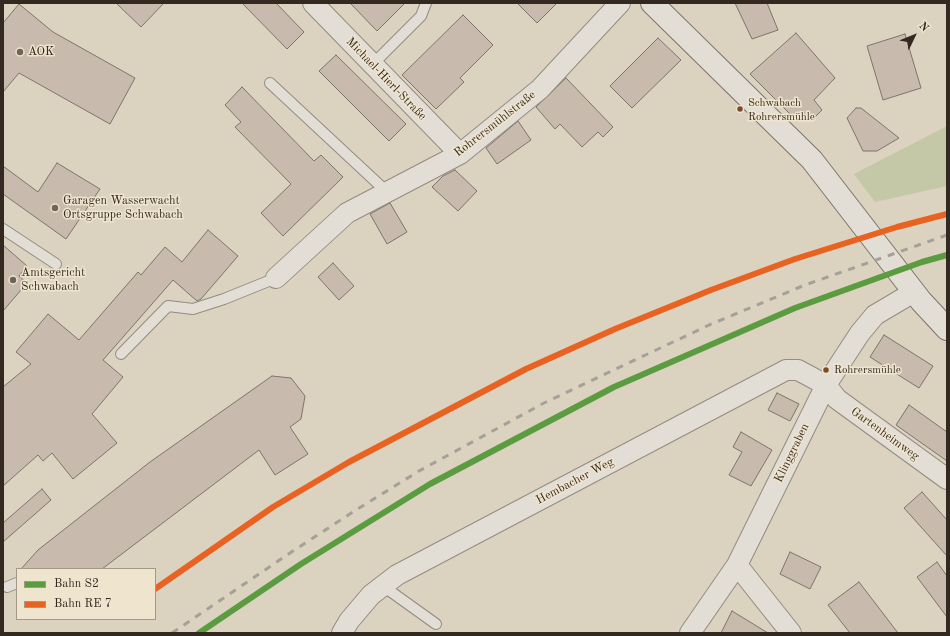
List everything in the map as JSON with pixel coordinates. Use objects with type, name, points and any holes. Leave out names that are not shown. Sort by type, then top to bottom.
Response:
[{"type":"main road","points":[[652,3],[812,160],[914,292],[947,329]]},
{"type":"street","name":"Michael-Hierl-Straße","points":[[313,3],[460,154]]},
{"type":"street","name":"Rohrersmühlstraße","points":[[276,278],[347,213],[460,154],[540,89],[620,3]]},
{"type":"street","name":"Klinggraben","points":[[690,633],[737,565],[826,385],[860,333],[875,315],[914,292]]},
{"type":"street","name":"Hembacher Weg","points":[[342,633],[353,616],[371,595],[397,575],[786,370],[798,370],[826,385]]},
{"type":"street","name":"Gartenheimweg","points":[[826,385],[837,399],[947,479]]},
{"type":"street","points":[[737,565],[790,633]]},
{"type":"lane","points":[[372,65],[421,16],[426,3]]},
{"type":"lane","points":[[270,83],[387,192]]},
{"type":"lane","points":[[3,229],[56,264]]},
{"type":"lane","points":[[121,354],[168,306],[193,309],[224,299],[276,278]]},
{"type":"lane","points":[[7,587],[16,583]]},
{"type":"lane","points":[[382,586],[436,624]]},
{"type":"green space","points":[[947,126],[947,186],[875,202],[854,174]]},
{"type":"building","points":[[116,3],[164,3],[141,27]]},
{"type":"building","points":[[242,3],[276,3],[304,32],[287,49]]},
{"type":"building","points":[[350,3],[405,3],[377,31]]},
{"type":"building","points":[[517,3],[557,3],[537,23]]},
{"type":"building","points":[[735,3],[767,3],[778,30],[752,39]]},
{"type":"building","points":[[19,4],[53,32],[135,78],[110,124],[19,73],[3,92],[3,23]]},
{"type":"building","points":[[463,15],[493,45],[460,78],[464,82],[436,109],[402,75]]},
{"type":"building","points":[[796,33],[835,78],[814,100],[822,110],[811,121],[802,110],[794,118],[750,74]]},
{"type":"building","points":[[905,34],[921,88],[883,100],[867,46]]},
{"type":"building","points":[[658,38],[681,60],[632,108],[610,86]]},
{"type":"building","points":[[336,55],[406,124],[389,141],[319,71]]},
{"type":"building","points":[[566,78],[613,127],[603,137],[598,132],[582,147],[560,124],[555,129],[536,107]]},
{"type":"building","points":[[242,87],[314,161],[321,155],[343,177],[283,236],[261,213],[291,184],[235,127],[241,122],[225,105]]},
{"type":"building","points":[[856,108],[861,108],[899,138],[877,151],[863,151],[847,118]]},
{"type":"building","points":[[518,121],[531,140],[497,164],[486,148]]},
{"type":"building","name":"Garagen Wasserwacht Ortsgruppe Schwabach","points":[[57,163],[100,189],[66,239],[3,194],[3,166],[38,192]]},
{"type":"building","points":[[455,170],[477,191],[458,211],[432,187],[443,176]]},
{"type":"building","points":[[390,203],[407,232],[387,244],[370,214]]},
{"type":"building","points":[[208,230],[238,256],[201,299],[197,301],[173,280],[103,360],[123,377],[92,414],[117,443],[73,479],[52,453],[43,461],[38,455],[3,486],[3,387],[31,364],[16,352],[48,314],[79,340],[138,272],[141,275],[165,247],[182,262]]},
{"type":"building","name":"Amtsgericht Schwabach","points":[[3,245],[27,266],[19,276],[27,283],[3,311]]},
{"type":"building","points":[[333,263],[354,286],[339,300],[318,277]]},
{"type":"building","points":[[884,335],[933,366],[919,388],[870,357]]},
{"type":"building","points":[[272,376],[291,378],[305,396],[301,419],[290,427],[308,454],[275,475],[259,450],[103,568],[22,568],[38,550],[150,462]]},
{"type":"building","points":[[777,393],[799,404],[790,421],[768,410]]},
{"type":"building","points":[[909,405],[947,432],[947,461],[896,425]]},
{"type":"building","points":[[741,432],[772,450],[751,486],[729,475],[742,452],[733,447]]},
{"type":"building","points":[[42,489],[51,500],[3,542],[3,523]]},
{"type":"building","points":[[922,492],[947,520],[947,556],[904,508]]},
{"type":"building","points":[[790,552],[821,567],[810,589],[780,574]]},
{"type":"building","points":[[937,562],[947,576],[947,617],[917,577]]},
{"type":"building","points":[[859,582],[898,633],[850,633],[828,605]]},
{"type":"building","points":[[732,611],[768,633],[721,633]]},
{"type":"railway","points":[[172,633],[290,553],[419,471],[544,403],[709,325],[805,285],[947,235]]},
{"type":"rail line","name":"S2","points":[[199,633],[301,564],[430,484],[614,387],[795,308],[922,262],[947,255]]},
{"type":"transit line","points":[[156,588],[273,507],[349,462],[526,369],[615,329],[711,290],[795,259],[897,227],[947,214]]},
{"type":"place","name":"AOK","points":[[20,52]]},
{"type":"place","name":"Schwabach Rohrersmühle","points":[[740,109]]},
{"type":"place","name":"Garagen Wasserwacht Ortsgruppe Schwabach","points":[[55,208]]},
{"type":"place","name":"Amtsgericht Schwabach","points":[[13,280]]},
{"type":"place","name":"Rohrersmühle","points":[[826,370]]}]
